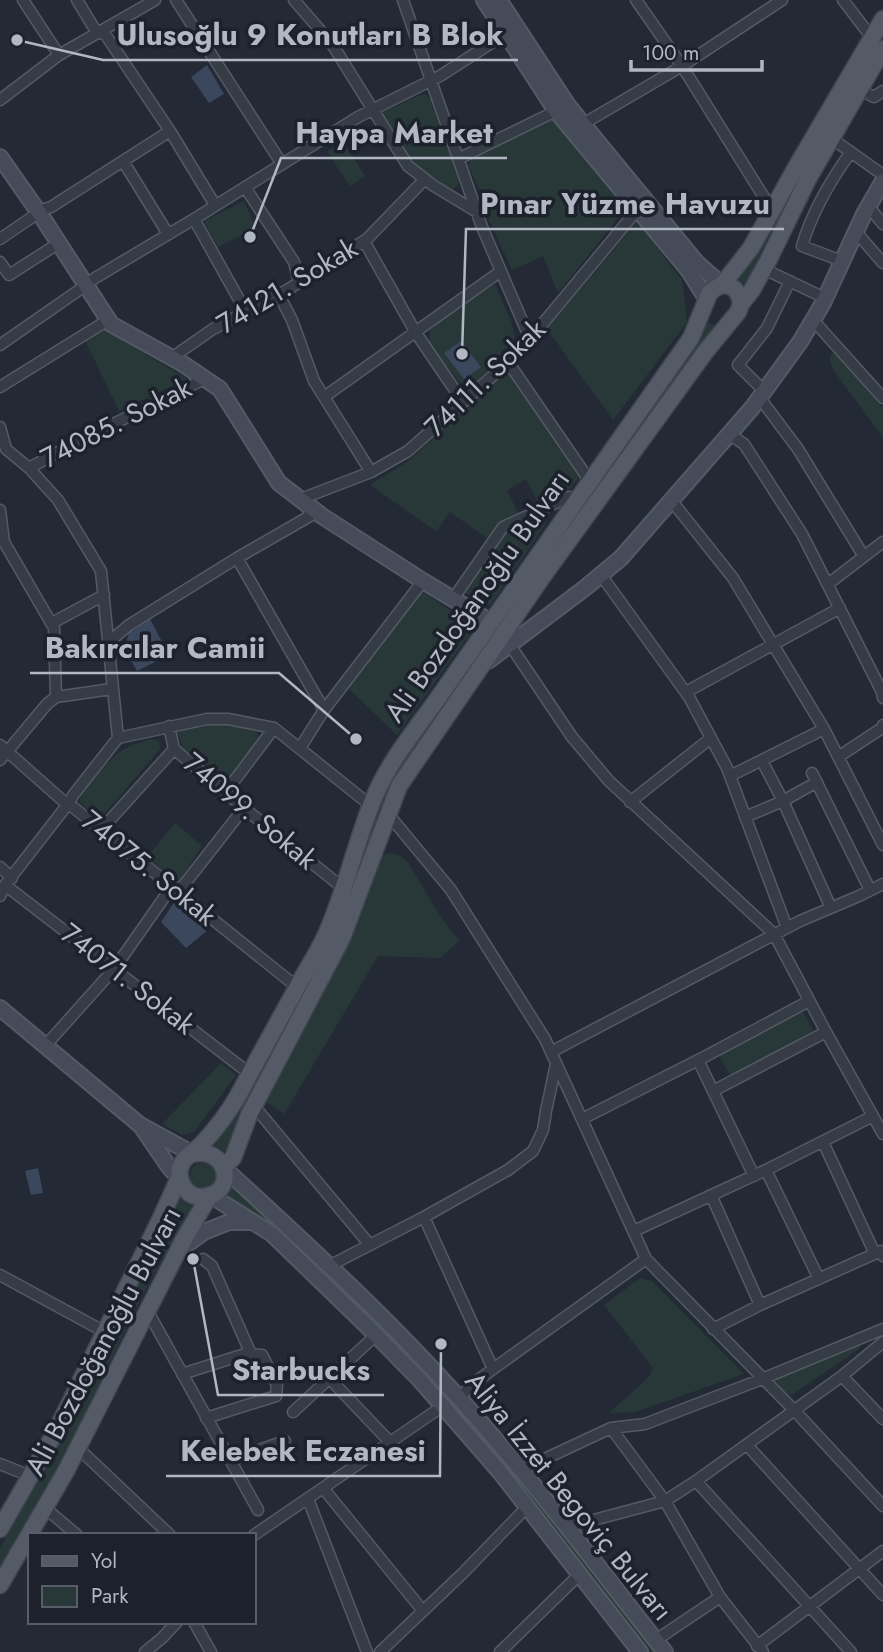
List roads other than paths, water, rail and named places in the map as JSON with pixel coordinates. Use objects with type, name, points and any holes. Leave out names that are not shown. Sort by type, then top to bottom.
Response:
[{"type":"main road","points":[[484,0],[511,30],[567,104],[697,263],[722,285],[737,291],[740,296],[738,310],[723,319],[713,315],[708,305],[712,290],[722,285]]},
{"type":"main road","points":[[499,0],[511,30],[556,111],[689,271],[708,300]]},
{"type":"main road","name":"Ali Bozdoğanoğlu Bulvarı","points":[[223,1167],[233,1158],[254,1106],[342,938],[399,786],[558,555],[752,290],[877,43],[883,19]]},
{"type":"main road","name":"Ali Bozdoğanoğlu Bulvarı","points":[[722,285],[746,257],[772,210],[877,43]]},
{"type":"main road","points":[[0,158],[39,212],[111,324],[174,359],[220,389],[279,484],[423,581],[491,622]]},
{"type":"main road","points":[[481,666],[621,558],[729,434],[800,342],[883,181]]},
{"type":"main road","name":"Ali Bozdoğanoğlu Bulvarı","points":[[193,1154],[233,1104],[328,931],[370,808],[393,760],[691,338],[708,300]]},
{"type":"main road","points":[[1,1010],[140,1125],[193,1154]]},
{"type":"main road","points":[[140,1125],[191,1195],[210,1195],[219,1189],[225,1175],[219,1160],[207,1152],[193,1154],[182,1163],[179,1178]]},
{"type":"main road","name":"Aliya İzzet Begoviç Bulvarı","points":[[223,1167],[378,1311],[460,1398],[567,1527],[660,1646]]},
{"type":"main road","name":"Ali Bozdoğanoğlu Bulvarı","points":[[0,1529],[55,1431],[179,1178]]},
{"type":"main road","name":"Ali Bozdoğanoğlu Bulvarı","points":[[30,1533],[78,1448],[147,1310],[210,1195]]},
{"type":"main road","name":"Aliya İzzet Begoviç Bulvarı","points":[[210,1195],[272,1234],[376,1335],[443,1406],[500,1472],[640,1652]]},
{"type":"main road","points":[[179,1250],[204,1232],[229,1222],[252,1222]]},
{"type":"main road","name":"Ali Bozdoğanoğlu Bulvarı","points":[[0,1584],[28,1536]]},
{"type":"street","points":[[23,0],[59,55]]},
{"type":"street","points":[[77,0],[97,33]]},
{"type":"street","points":[[0,100],[59,55],[155,0]]},
{"type":"street","points":[[176,0],[282,164]]},
{"type":"street","points":[[294,0],[332,44],[408,166],[477,212]]},
{"type":"street","points":[[403,0],[477,212],[530,339]]},
{"type":"street","points":[[636,0],[682,66],[772,210]]},
{"type":"street","points":[[583,124],[682,66],[782,0]]},
{"type":"street","points":[[843,0],[877,43]]},
{"type":"street","points":[[0,345],[90,281],[373,108],[431,80],[511,30]]},
{"type":"street","points":[[97,33],[105,34],[170,131],[215,205]]},
{"type":"street","points":[[866,93],[874,97],[883,91]]},
{"type":"street","points":[[458,159],[556,111]]},
{"type":"street","points":[[0,239],[170,131]]},
{"type":"street","points":[[831,138],[883,175]]},
{"type":"street","points":[[842,261],[802,246],[808,225],[824,194],[851,152]]},
{"type":"street","points":[[123,161],[167,234]]},
{"type":"street","name":"74121. Sokak","points":[[174,359],[177,354],[213,329],[279,295],[364,241],[425,179]]},
{"type":"street","points":[[245,187],[294,262],[299,283]]},
{"type":"street","points":[[868,206],[883,224]]},
{"type":"street","name":"74111. Sokak","points":[[308,506],[306,497],[387,465],[408,451],[508,362],[638,209]]},
{"type":"street","points":[[194,219],[246,312]]},
{"type":"street","points":[[856,232],[883,263]]},
{"type":"street","points":[[364,241],[416,333],[463,402]]},
{"type":"street","points":[[0,262],[9,275],[59,243]]},
{"type":"street","points":[[764,269],[825,298]]},
{"type":"street","points":[[324,397],[501,271]]},
{"type":"street","points":[[790,281],[767,328],[738,365],[798,449],[863,555]]},
{"type":"street","points":[[279,295],[292,320],[314,381],[371,472]]},
{"type":"street","points":[[0,387],[108,320]]},
{"type":"street","points":[[813,320],[883,398]]},
{"type":"street","points":[[508,362],[585,474],[588,484]]},
{"type":"street","name":"74085. Sokak","points":[[29,468],[200,381],[202,377]]},
{"type":"street","points":[[0,427],[3,450],[29,468],[58,500],[101,571],[118,738]]},
{"type":"street","points":[[729,434],[744,444],[802,534],[883,698]]},
{"type":"street","points":[[453,599],[503,527],[569,497],[576,501]]},
{"type":"street","points":[[671,500],[733,578],[824,729],[883,845]]},
{"type":"street","points":[[109,642],[129,625],[310,516],[308,506]]},
{"type":"street","points":[[0,510],[3,547],[54,628],[56,697]]},
{"type":"street","points":[[828,584],[883,542]]},
{"type":"street","points":[[237,558],[324,710]]},
{"type":"street","points":[[601,575],[686,692],[711,738],[730,776],[787,928]]},
{"type":"street","points":[[300,748],[324,710],[423,581]]},
{"type":"street","points":[[52,623],[104,595]]},
{"type":"street","points":[[686,692],[840,608]]},
{"type":"street","points":[[510,645],[572,737],[609,781],[774,934],[883,1134]]},
{"type":"street","points":[[0,760],[4,748],[56,697],[112,689]]},
{"type":"street","points":[[0,896],[74,793],[118,738],[207,719],[228,719],[274,728],[365,801],[370,808]]},
{"type":"street","points":[[838,757],[883,725]]},
{"type":"street","name":"74099. Sokak","points":[[169,726],[174,749],[343,888]]},
{"type":"street","points":[[225,793],[274,728]]},
{"type":"street","points":[[730,776],[824,729]]},
{"type":"street","points":[[630,802],[711,738]]},
{"type":"street","name":"74075. Sokak","points":[[4,748],[68,804],[292,983],[295,992]]},
{"type":"street","points":[[101,830],[174,749]]},
{"type":"street","points":[[762,761],[831,908]]},
{"type":"street","points":[[745,817],[783,801],[815,778],[870,890]]},
{"type":"street","points":[[46,1045],[114,968],[168,892],[183,886],[244,808]]},
{"type":"street","points":[[388,814],[451,890],[545,1039],[646,1259],[794,1410],[883,1506]]},
{"type":"street","name":"74071. Sokak","points":[[0,867],[8,882],[250,1074]]},
{"type":"street","points":[[551,1052],[774,934],[883,885]]},
{"type":"street","points":[[582,1119],[809,1001]]},
{"type":"street","points":[[713,1091],[826,1032]]},
{"type":"street","points":[[698,1060],[754,1176]]},
{"type":"street","points":[[329,1266],[508,1170],[533,1151],[544,1130],[556,1064]]},
{"type":"street","points":[[254,1106],[370,1245]]},
{"type":"street","points":[[634,1231],[754,1176],[873,1116]]},
{"type":"street","points":[[713,1329],[760,1305],[879,1255],[822,1142]]},
{"type":"street","points":[[766,1170],[819,1279]]},
{"type":"street","points":[[711,1195],[760,1305]]},
{"type":"street","points":[[424,1217],[493,1369]]},
{"type":"street","points":[[203,1259],[212,1266],[251,1354]]},
{"type":"street","points":[[460,1398],[493,1369],[646,1259]]},
{"type":"street","points":[[0,1275],[104,1332]]},
{"type":"street","points":[[147,1310],[258,1510]]},
{"type":"street","points":[[521,1470],[611,1428],[645,1423],[883,1329]]},
{"type":"street","points":[[293,1412],[376,1335]]},
{"type":"street","points":[[567,1527],[665,1501],[696,1482],[842,1376],[883,1342]]},
{"type":"street","points":[[182,1374],[245,1354],[262,1355],[277,1385],[276,1396],[206,1418]]},
{"type":"street","points":[[842,1376],[883,1419]]},
{"type":"street","points":[[329,1378],[390,1442]]},
{"type":"street","points":[[256,1534],[443,1406]]},
{"type":"street","points":[[611,1428],[665,1501],[720,1597],[760,1649],[809,1607],[883,1551]]},
{"type":"street","points":[[230,1460],[285,1441]]},
{"type":"street","points":[[747,1445],[883,1595]]},
{"type":"street","points":[[78,1448],[168,1533]]},
{"type":"street","points":[[0,1464],[30,1476]]},
{"type":"street","points":[[696,1482],[851,1652]]},
{"type":"street","points":[[323,1488],[423,1611]]},
{"type":"street","points":[[307,1499],[367,1652]]},
{"type":"street","points":[[380,1652],[527,1507]]},
{"type":"street","points":[[44,1508],[75,1533]]},
{"type":"street","points":[[500,1652],[580,1574]]},
{"type":"street","points":[[660,1646],[720,1597]]},
{"type":"street","points":[[145,1652],[175,1624]]},
{"type":"street","points":[[195,1624],[211,1652]]},
{"type":"water","points":[[207,65],[224,94],[209,103],[191,77]]},
{"type":"water","points":[[461,341],[481,367],[464,379],[444,353]]},
{"type":"water","points":[[150,619],[169,655],[137,671],[124,648],[129,633]]},
{"type":"water","points":[[175,901],[208,930],[186,948],[161,922]]},
{"type":"water","points":[[38,1168],[43,1193],[31,1195],[25,1171]]},
{"type":"place","name":"Ulusoğlu 9 Konutları B Blok","points":[[17,40]]},
{"type":"place","name":"Haypa Market","points":[[250,237]]},
{"type":"place","name":"Pınar Yüzme Havuzu","points":[[462,354]]},
{"type":"place","name":"Bakırcılar Camii","points":[[356,739]]},
{"type":"place","name":"Starbucks","points":[[193,1259]]},
{"type":"place","name":"Kelebek Eczanesi","points":[[441,1344]]}]
